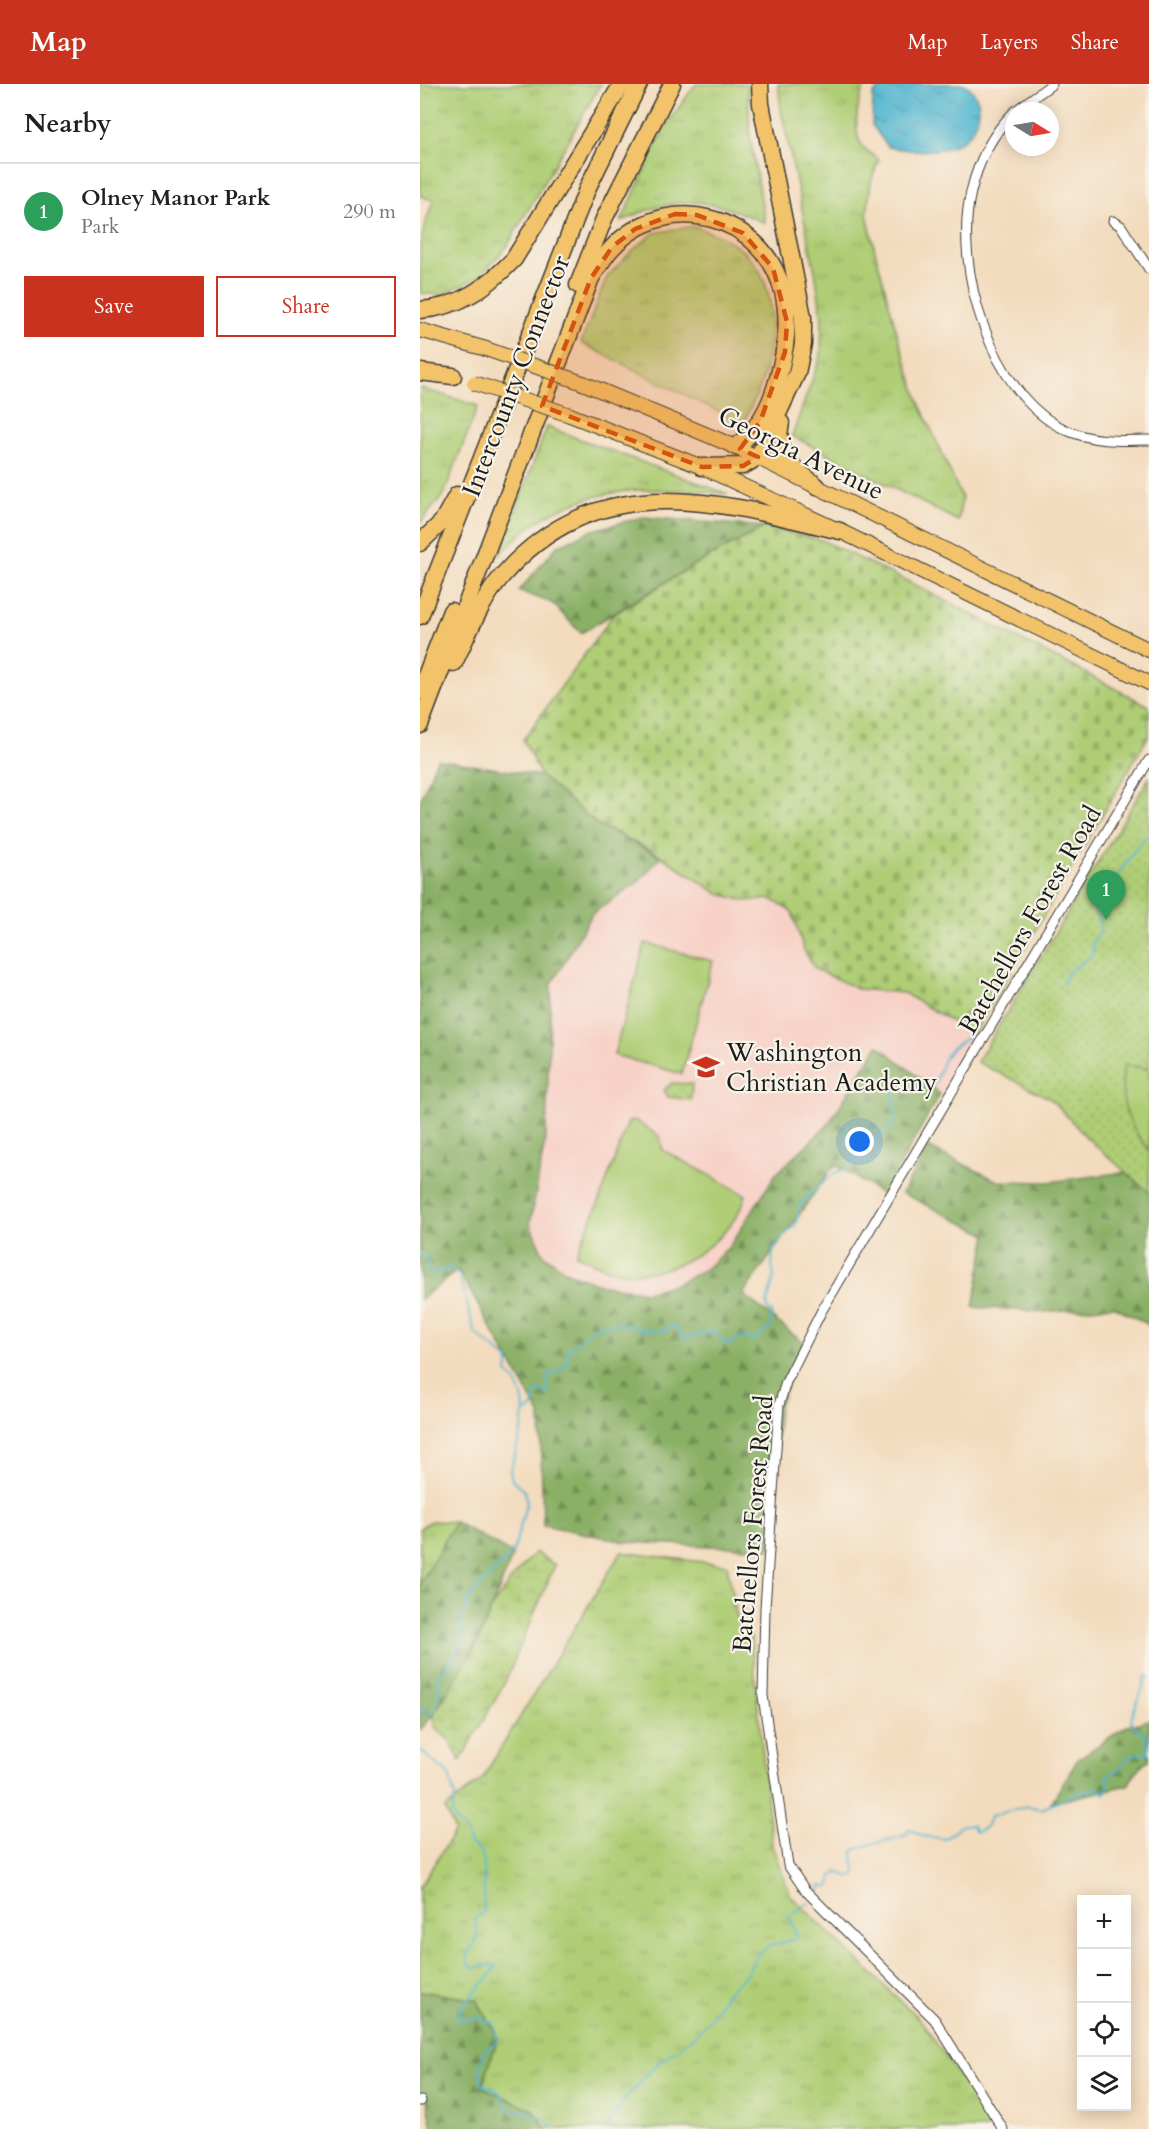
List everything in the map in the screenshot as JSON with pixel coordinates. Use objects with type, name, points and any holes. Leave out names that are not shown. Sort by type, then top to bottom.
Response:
[{"type":"highway","points":[[420,310],[457,302],[492,283],[514,258],[622,84]]},
{"type":"highway","points":[[420,543],[442,522],[459,492],[578,189],[630,84]]},
{"type":"highway","name":"Intercounty Connector","points":[[420,616],[588,187],[639,84]]},
{"type":"highway","name":"Intercounty Connector","points":[[420,692],[604,219],[672,84]]},
{"type":"highway","points":[[702,467],[743,466],[758,458],[786,401],[797,373],[803,344],[803,317],[761,104],[760,84]]},
{"type":"highway","points":[[420,726],[591,278],[612,247],[636,229],[654,220],[675,214],[697,215],[721,222],[743,233],[761,249],[783,290],[787,322],[785,352],[776,386],[760,422],[736,447]]},
{"type":"highway","points":[[420,372],[453,375]]},
{"type":"highway","points":[[786,401],[778,440],[780,449],[788,462],[817,486]]},
{"type":"highway","points":[[420,726],[479,613],[501,577],[550,532],[577,516],[607,507],[646,501],[690,503],[739,507],[840,531]]},
{"type":"main road","name":"Georgia Avenue","points":[[420,330],[486,349],[583,383],[736,447],[1149,650]]},
{"type":"main road","name":"Georgia Avenue","points":[[420,365],[570,415],[702,467],[840,531],[1149,683]]},
{"type":"main road","points":[[1061,640],[1149,673]]},
{"type":"street","points":[[1028,102],[1052,84]]},
{"type":"street","points":[[1005,123],[987,149],[975,178],[969,203],[971,269],[977,301],[989,339],[1014,387],[1034,410],[1049,421],[1079,436],[1096,440],[1149,440]]},
{"type":"street","points":[[1113,220],[1121,226],[1149,269]]},
{"type":"street","name":"Batchellors Forest Road","points":[[1003,2129],[935,2020],[806,1890],[788,1865],[763,1696],[765,1608],[779,1405],[786,1382],[821,1312],[1149,760]]},
{"type":"highlighted area","points":[[675,214],[697,215],[743,233],[773,268],[787,322],[785,352],[760,422],[740,449],[758,457],[743,466],[702,467],[542,406],[591,278],[612,247],[635,229]]},
{"type":"shaded area","name":"Washington Christian Academy","points":[[661,857],[719,894],[745,901],[771,899],[792,912],[804,950],[858,989],[904,993],[978,1037],[944,1094],[877,1045],[828,1125],[775,1175],[730,1247],[706,1269],[676,1284],[646,1292],[599,1284],[567,1272],[543,1254],[530,1224],[546,1136],[551,985],[592,914],[638,882]]},
{"type":"green space","points":[[420,84],[601,84],[506,248],[479,277],[441,295],[420,293],[420,242],[433,200],[420,196]]},
{"type":"green space","points":[[696,84],[748,84],[750,137],[765,223],[727,208],[693,202],[659,206],[621,222],[664,128]]},
{"type":"green space","points":[[778,84],[866,84],[859,105],[858,137],[862,146],[879,160],[871,181],[867,214],[899,341],[921,407],[962,498],[958,521],[792,436],[821,355],[822,318],[815,271],[781,110]]},
{"type":"green space","points":[[695,226],[724,239],[744,252],[759,270],[769,299],[771,332],[767,363],[759,389],[743,424],[581,343],[607,277],[632,251],[654,233]]},
{"type":"green space","points":[[420,388],[478,406],[444,494],[420,523]]},
{"type":"green space","points":[[547,427],[728,494],[650,490],[624,491],[599,496],[574,503],[550,514],[528,528],[498,556]]},
{"type":"green space","points":[[643,517],[765,527],[691,567],[581,633],[552,603],[519,591],[557,546],[593,530]]},
{"type":"green space","points":[[765,527],[821,540],[917,586],[1149,706],[1149,735],[974,1035],[904,993],[858,989],[815,969],[804,950],[792,912],[771,899],[745,901],[719,894],[653,851],[597,824],[541,776],[523,740],[613,615],[691,567]]},
{"type":"green space","points":[[437,759],[541,776],[597,824],[661,857],[638,882],[592,914],[551,985],[546,1136],[530,1224],[543,1254],[567,1272],[599,1284],[646,1292],[676,1284],[706,1269],[730,1246],[775,1175],[828,1125],[878,1045],[940,1094],[883,1195],[835,1164],[743,1294],[805,1344],[779,1405],[770,1549],[626,1542],[543,1525],[540,1414],[458,1270],[420,1300],[420,801]]},
{"type":"green space","points":[[1149,778],[1149,1192],[1087,1138],[1051,1099],[977,1062]]},
{"type":"green space","points":[[645,943],[713,961],[682,1074],[614,1055]]},
{"type":"green space","points":[[1124,1065],[1149,1069],[1149,1150],[1135,1131],[1126,1111],[1122,1089]]},
{"type":"green space","points":[[672,1083],[692,1084],[691,1100],[668,1097],[664,1090]]},
{"type":"green space","points":[[635,1120],[660,1137],[663,1150],[746,1195],[729,1227],[701,1252],[668,1268],[650,1272],[625,1273],[596,1264],[576,1254],[599,1202],[628,1122]]},
{"type":"green space","points":[[928,1147],[998,1181],[1049,1182],[1149,1169],[1149,1325],[1114,1306],[1044,1312],[973,1307],[987,1235],[902,1193]]},
{"type":"green space","points":[[431,1521],[455,1522],[420,1584],[420,1528]]},
{"type":"green space","points":[[455,1522],[513,1554],[485,1624],[463,1669],[436,1711],[420,1730],[420,1584]]},
{"type":"green space","points":[[535,1552],[555,1565],[505,1682],[460,1761],[451,1742],[434,1726],[434,1714],[478,1643],[492,1607],[510,1581]]},
{"type":"green space","points":[[621,1552],[727,1565],[738,1623],[751,1637],[772,1846],[791,1896],[922,2022],[991,2124],[988,2129],[546,2129],[534,2110],[481,2088],[498,2037],[477,2000],[420,1991],[420,1886],[455,1831],[445,1809],[482,1779]]},
{"type":"green space","points":[[1149,1720],[1149,1761],[1140,1766],[1128,1785],[1051,1803],[1078,1759],[1125,1727]]},
{"type":"green space","points":[[420,1991],[477,2000],[498,2037],[482,2087],[534,2110],[546,2129],[433,2129],[426,2096],[420,2095]]},
{"type":"water","points":[[887,84],[965,84],[974,93],[978,103],[979,111],[975,126],[967,137],[957,144],[944,148],[916,150],[888,147],[872,125],[873,94]]},
{"type":"waterway","points":[[1063,984],[1068,972],[1092,955],[1093,943],[1101,929],[1094,906],[1100,887],[1115,877],[1149,834]]},
{"type":"waterway","points":[[525,1413],[533,1407],[536,1392],[540,1390],[547,1393],[548,1374],[560,1372],[567,1362],[569,1348],[599,1324],[604,1327],[613,1323],[639,1327],[640,1330],[666,1331],[670,1325],[676,1327],[684,1339],[713,1331],[727,1345],[741,1337],[755,1340],[770,1328],[772,1312],[769,1312],[767,1305],[774,1277],[772,1264],[774,1246],[796,1224],[800,1204],[834,1173],[847,1169],[896,1120],[893,1090],[905,1091],[927,1084],[931,1088],[946,1055],[969,1036]]},
{"type":"waterway","points":[[420,1254],[428,1259],[428,1270],[434,1274],[448,1268],[459,1274],[475,1333],[509,1360],[507,1373],[516,1383],[522,1395],[524,1407],[521,1433],[510,1472],[512,1479],[525,1492],[527,1501],[514,1550],[466,1602],[466,1609],[461,1617],[462,1634],[457,1650],[449,1664],[437,1676],[440,1687],[436,1710],[431,1713],[427,1710],[420,1711]]},
{"type":"waterway","points":[[819,1892],[821,1886],[829,1887],[833,1876],[838,1871],[848,1877],[855,1876],[853,1851],[906,1835],[909,1829],[923,1836],[945,1839],[962,1825],[972,1825],[976,1832],[986,1827],[991,1816],[1027,1806],[1042,1809],[1073,1795],[1097,1788],[1105,1794],[1109,1785],[1107,1777],[1120,1768],[1131,1755],[1149,1752],[1146,1736],[1131,1722],[1145,1677],[1149,1677]]},
{"type":"waterway","points":[[420,1750],[449,1775],[455,1797],[452,1812],[456,1822],[466,1830],[469,1843],[481,1853],[484,1861],[484,1912],[475,1919],[477,1933],[467,1962],[474,1968],[490,1964],[497,1967],[462,2007],[456,2020],[479,2018],[493,2023],[497,2033],[497,2042],[485,2049],[480,2067],[482,2085],[492,2087],[499,2092],[507,2109],[534,2114],[554,2129]]},
{"type":"waterway","points":[[606,2129],[618,2107],[661,2060],[690,2040],[708,2022],[726,1994],[747,1973],[758,1953],[770,1946],[798,1938],[789,1916],[809,1903]]},
{"type":"place","name":"Olney Manor Park","points":[[1106,920]]},
{"type":"place","name":"Washington Christian Academy","points":[[706,1067]]}]
